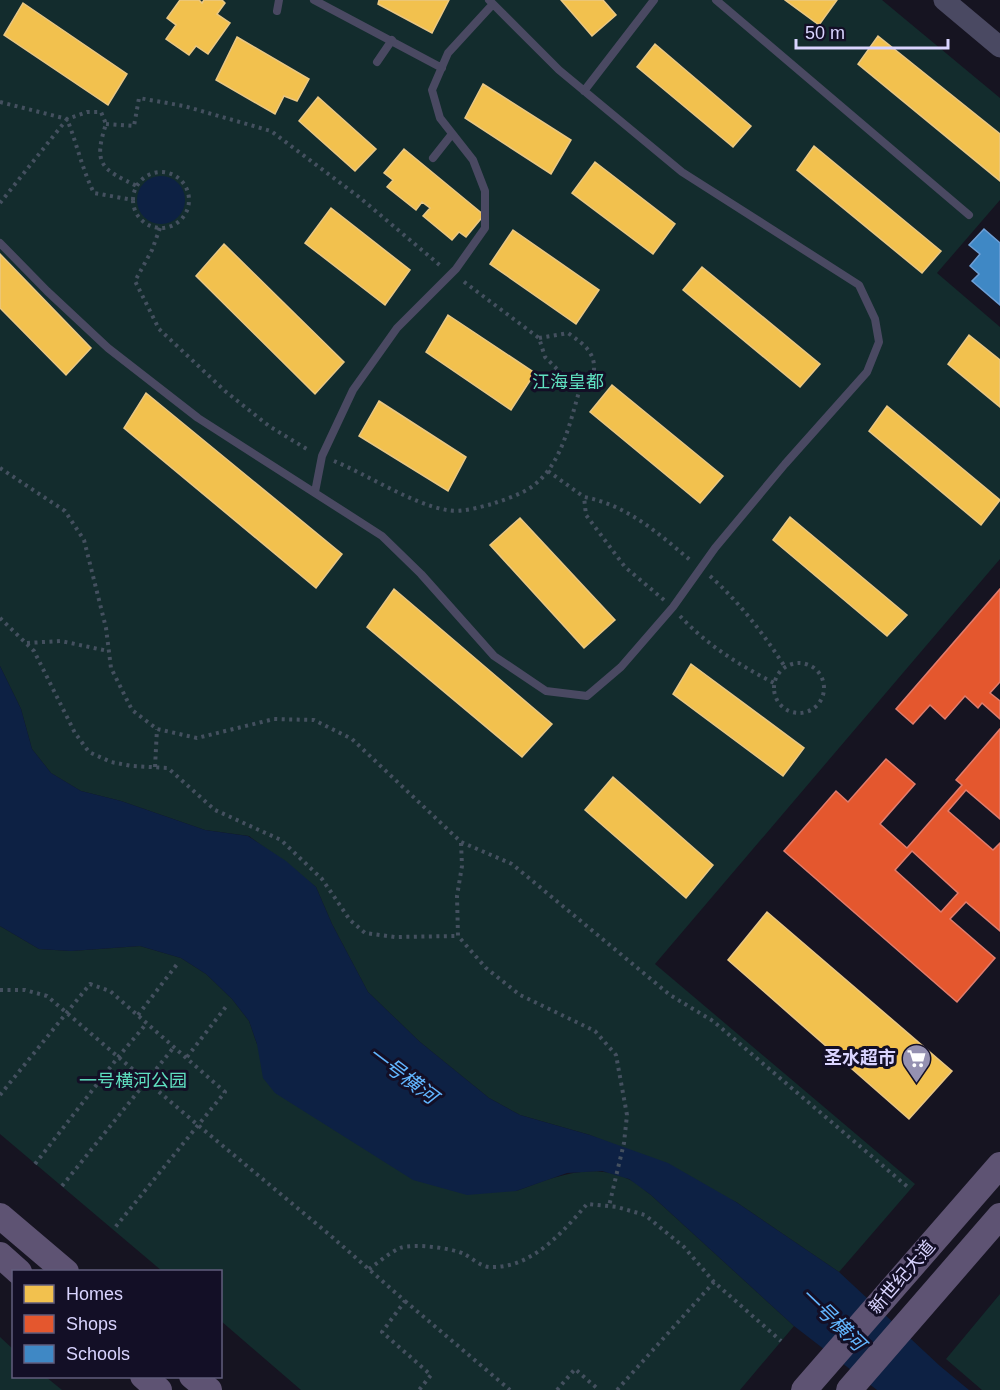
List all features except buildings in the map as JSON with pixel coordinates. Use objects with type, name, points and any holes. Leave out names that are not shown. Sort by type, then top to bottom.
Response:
[{"type":"main road","name":"新世纪大道","points":[[804,1390],[1000,1165]]},
{"type":"main road","points":[[0,1216],[64,1270]]},
{"type":"main road","name":"新世纪大道","points":[[849,1390],[1000,1216]]},
{"type":"main road","points":[[0,1256],[17,1270]]},
{"type":"main road","points":[[144,1378],[159,1390]]},
{"type":"main road","points":[[193,1378],[208,1390]]},
{"type":"street","points":[[944,0],[1000,47]]},
{"type":"lane","points":[[277,11],[279,0]]},
{"type":"lane","points":[[314,0],[442,68]]},
{"type":"lane","points":[[584,91],[654,0]]},
{"type":"lane","points":[[716,0],[969,215]]},
{"type":"lane","points":[[0,243],[108,348],[198,418],[382,536],[421,574],[494,656],[546,691],[587,696],[621,667],[673,607],[716,548],[785,464],[867,372],[879,342],[875,319],[859,285],[682,172],[559,70],[491,2],[448,53],[432,90],[440,118],[473,160],[485,191],[485,228],[451,274],[397,328],[353,390],[322,456],[315,492]]},
{"type":"lane","points":[[377,62],[392,40]]},
{"type":"lane","points":[[433,158],[452,134]]},
{"type":"path","points":[[106,124],[134,126],[139,98],[184,106],[272,131],[359,197],[451,274],[471,286],[539,338],[545,357],[563,375],[582,382],[593,377],[595,365],[586,346],[568,333],[539,338]]},
{"type":"path","points":[[0,102],[67,119]]},
{"type":"path","points":[[0,203],[67,119],[87,112],[101,112],[106,124],[101,141],[100,161],[110,174],[137,186]]},
{"type":"path","points":[[67,119],[94,193],[133,200]]},
{"type":"path","points":[[161,172],[176,176],[183,182],[189,196],[187,211],[178,222],[160,228],[140,218],[135,211],[133,200],[137,186],[145,177],[161,172]]},
{"type":"path","points":[[160,228],[152,250],[135,281],[159,329],[242,405],[303,448],[410,497],[448,511],[481,507],[533,486],[548,471],[559,451],[582,382]]},
{"type":"path","points":[[0,468],[65,512],[84,540],[106,628],[111,668],[132,711],[157,729],[196,738],[274,719],[314,720],[352,739],[461,842],[512,864],[670,995],[713,1021],[910,1189]]},
{"type":"path","points":[[548,471],[584,497]]},
{"type":"path","points":[[0,618],[34,651],[75,733],[89,752],[111,762],[168,768],[215,810],[280,840],[322,879],[350,920],[365,933],[395,938],[458,936]]},
{"type":"path","points":[[26,643],[61,641],[109,651]]},
{"type":"path","points":[[802,663],[817,671],[824,687],[820,703],[813,709],[797,713],[789,711],[776,700],[774,683],[785,667],[802,663]]},
{"type":"path","points":[[155,767],[157,729]]},
{"type":"path","points":[[461,842],[462,866],[457,896],[458,936],[486,968],[520,995],[595,1031],[616,1054],[627,1115],[624,1143],[609,1206]]},
{"type":"path","points":[[138,1015],[178,963]]},
{"type":"path","points":[[0,1095],[90,984],[110,991],[225,1092],[200,1126],[113,1230]]},
{"type":"path","points":[[0,990],[25,990],[47,996],[68,1012],[510,1390]]},
{"type":"path","points":[[186,1058],[228,1004]]},
{"type":"path","points":[[35,1164],[147,1023]]},
{"type":"path","points":[[62,1186],[174,1047]]},
{"type":"path","points":[[369,1269],[401,1247],[424,1246],[462,1253],[486,1267],[506,1266],[538,1253],[564,1230],[587,1204],[609,1206],[645,1215],[684,1247],[714,1282],[781,1341]]},
{"type":"path","points":[[617,1390],[714,1282]]},
{"type":"path","points":[[405,1301],[382,1332],[431,1375],[419,1390]]},
{"type":"path","points":[[557,1390],[574,1369],[599,1390]]},
{"type":"green space","name":"江海皇都","points":[[0,0],[882,0],[1000,98],[1000,200],[937,273],[1000,327],[1000,559],[655,964],[915,1184],[839,1272],[736,1202],[615,1145],[590,1135],[520,1115],[489,1098],[420,1042],[368,992],[332,924],[316,887],[249,836],[205,830],[121,801],[81,791],[51,773],[32,749],[21,709],[0,666]]},
{"type":"green space","name":"一号横河公园","points":[[0,926],[39,949],[71,951],[140,946],[181,958],[206,974],[232,999],[249,1021],[257,1044],[516,1191],[557,1177],[585,1171],[600,1171],[631,1180],[651,1195],[794,1326],[740,1390],[301,1390],[222,1322],[222,1270],[161,1270],[0,1134]]},
{"type":"green space","points":[[1000,1294],[1000,1390],[982,1390],[946,1359]]},
{"type":"green space","points":[[0,1337],[12,1348],[12,1378],[47,1378],[62,1390],[0,1390]]},
{"type":"water","points":[[161,176],[178,183],[185,200],[178,217],[161,224],[144,217],[137,200],[144,183]]},
{"type":"water","name":"一号横河","points":[[0,666],[21,709],[32,749],[51,773],[81,791],[121,801],[205,830],[248,836],[286,861],[316,887],[332,924],[368,992],[420,1042],[489,1098],[520,1115],[590,1135],[668,1163],[736,1202],[839,1272],[969,1390],[877,1390],[794,1326],[651,1195],[629,1179],[602,1171],[567,1173],[516,1191],[467,1195],[413,1180],[275,1093],[263,1078],[257,1044],[249,1021],[232,999],[206,974],[181,958],[140,946],[71,951],[39,949],[0,926]]},
{"type":"place","name":"圣水超市","points":[[917,1084]]}]
